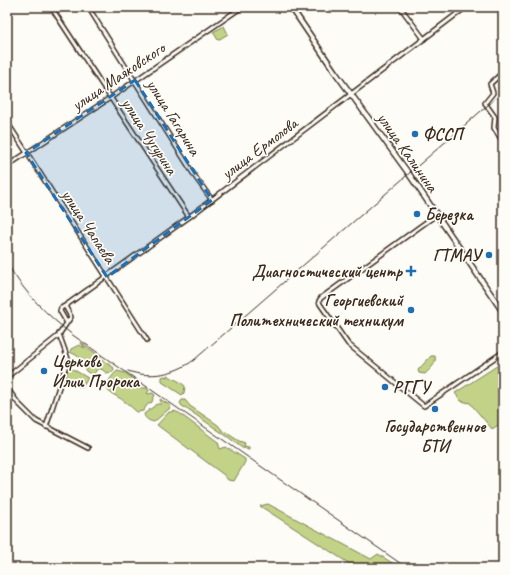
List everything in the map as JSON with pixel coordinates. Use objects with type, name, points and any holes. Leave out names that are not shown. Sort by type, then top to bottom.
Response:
[{"type":"main road","name":"улица Калинина","points":[[291,7],[351,94],[409,174],[503,312]]},
{"type":"street","name":"улица Чугурина","points":[[52,7],[189,218]]},
{"type":"street","name":"улица Гагарина","points":[[88,7],[196,178],[212,200]]},
{"type":"street","name":"улица Маяковского","points":[[7,166],[110,98],[242,7]]},
{"type":"street","points":[[400,7],[424,39]]},
{"type":"street","name":"улица Ермолова","points":[[65,306],[189,218],[466,7]]},
{"type":"street","points":[[503,72],[490,84],[493,92],[486,101],[487,106],[495,117],[494,128],[503,142]]},
{"type":"street","name":"улица Чапаева","points":[[9,125],[147,340]]},
{"type":"street","points":[[436,215],[319,300],[320,304],[348,344],[424,406],[503,352]]},
{"type":"street","points":[[7,377],[59,334],[67,323],[70,317],[65,306],[60,308],[60,311],[67,323]]},
{"type":"street","points":[[46,426],[68,359],[59,334]]},
{"type":"street","points":[[7,388],[18,403],[36,421],[88,448]]},
{"type":"highlighted area","points":[[135,80],[212,200],[107,277],[26,153]]},
{"type":"green space","points":[[224,26],[228,34],[218,40],[213,32]]},
{"type":"green space","points":[[80,342],[101,357],[100,359],[113,367],[113,372],[106,373],[98,368],[93,375],[87,372],[85,370],[88,366],[76,355],[70,352],[71,349],[79,345],[85,348]]},
{"type":"green space","points":[[431,356],[435,356],[433,366],[425,374],[419,373],[418,370]]},
{"type":"green space","points":[[503,362],[503,422],[492,429],[470,403],[461,401],[455,393]]},
{"type":"green space","points":[[69,367],[88,378],[82,388],[64,378]]},
{"type":"green space","points":[[117,371],[125,373],[141,384],[141,388],[147,388],[149,391],[147,393],[148,394],[154,394],[155,396],[152,402],[147,405],[143,411],[137,412],[124,401],[110,393],[107,385],[111,377]]},
{"type":"green space","points":[[167,375],[185,386],[184,393],[182,395],[162,382],[162,377],[167,377]]},
{"type":"green space","points":[[160,399],[171,406],[154,422],[145,417],[144,414],[157,404],[161,404]]},
{"type":"green space","points":[[182,400],[185,400],[190,406],[218,425],[222,430],[239,441],[245,443],[244,446],[249,447],[249,449],[242,448],[193,412],[182,406],[180,403]]},
{"type":"green space","points":[[174,411],[179,413],[218,442],[220,449],[226,447],[245,459],[245,462],[234,481],[228,480],[224,475],[157,425],[169,412]]},
{"type":"green space","points":[[268,504],[371,559],[378,554],[400,568],[356,568],[260,506]]},
{"type":"railway","points":[[128,371],[145,375],[162,374],[179,369],[194,360],[503,92]]},
{"type":"railway","points":[[7,263],[13,274],[28,294],[74,336],[407,568]]},
{"type":"place","name":"ФССП","points":[[415,134]]},
{"type":"place","name":"Березка","points":[[417,214]]},
{"type":"place","name":"ГТМАУ","points":[[489,255]]},
{"type":"place","name":"Диагностический центр","points":[[411,271]]},
{"type":"place","name":"Георгиевский Политехнический техникум","points":[[411,310]]},
{"type":"place","name":"Церковь Илии Пророка","points":[[44,371]]},
{"type":"place","name":"РГГУ","points":[[385,387]]},
{"type":"place","name":"Государственное БТИ","points":[[435,409]]}]
